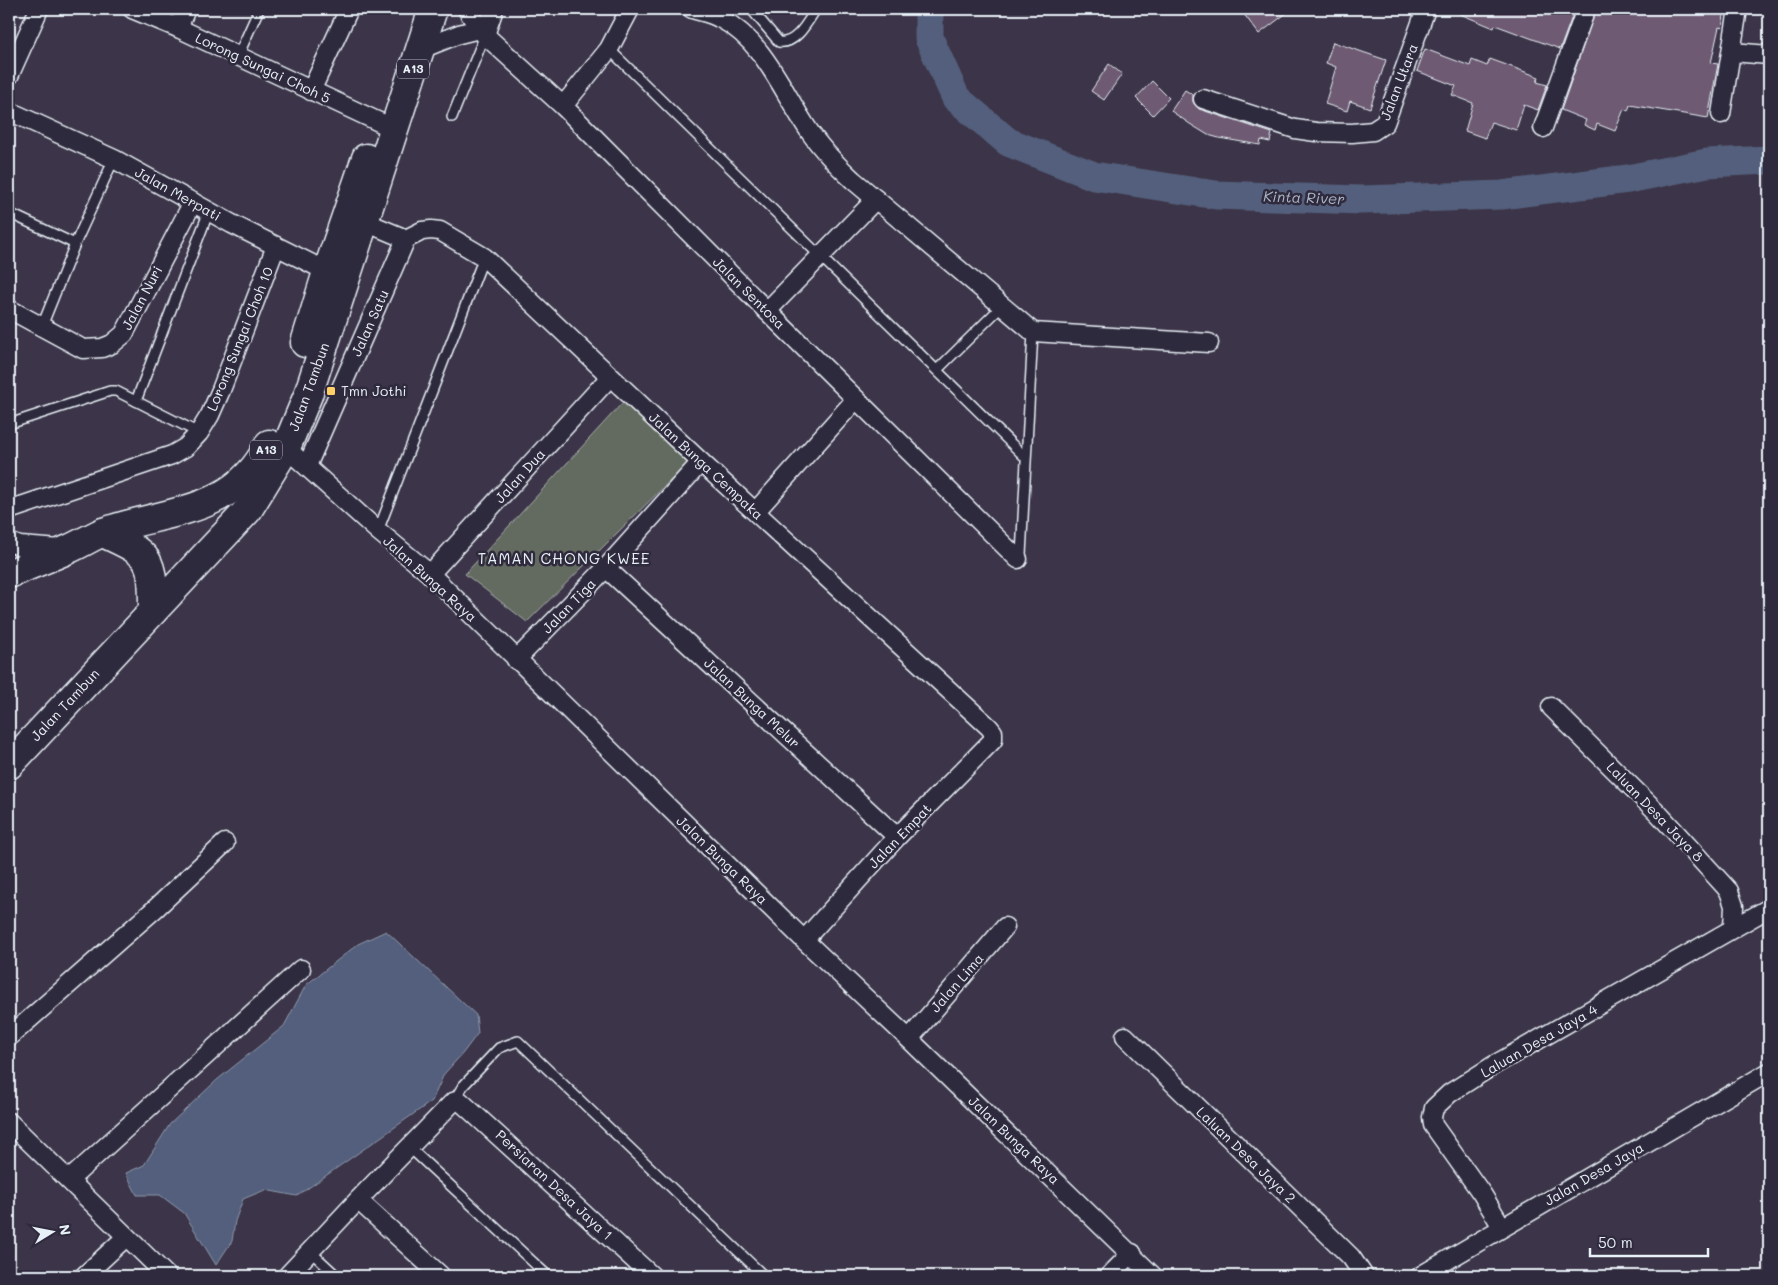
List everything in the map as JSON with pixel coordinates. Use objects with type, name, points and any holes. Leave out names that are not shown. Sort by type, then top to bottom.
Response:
[{"type":"main road","name":"Jalan Tambun","points":[[102,533],[192,509],[219,497],[242,481],[263,456],[284,411],[336,276],[356,218],[386,126],[414,9]]},
{"type":"main road","name":"Jalan Tambun","points":[[386,126],[419,50],[433,9]]},
{"type":"main road","name":"Jalan Tambun","points":[[9,765],[248,510],[286,448],[308,396],[336,276]]},
{"type":"main road","name":"A13","points":[[9,574],[102,533]]},
{"type":"main road","points":[[102,533],[133,546],[147,560],[153,578],[153,611]]},
{"type":"street","points":[[9,76],[39,9]]},
{"type":"street","name":"Lorong Sungai Choh 5","points":[[132,9],[178,28],[386,126]]},
{"type":"street","points":[[178,28],[186,9]]},
{"type":"street","points":[[311,91],[349,9]]},
{"type":"street","name":"Jalan Sentosa","points":[[467,9],[482,32],[562,106],[1018,559]]},
{"type":"street","points":[[419,50],[459,34],[482,32],[494,9]]},
{"type":"street","points":[[562,106],[610,49],[630,9]]},
{"type":"street","points":[[692,9],[720,18],[747,37],[763,57],[812,135],[832,160],[1033,332],[1209,343]]},
{"type":"street","name":"Jalan Utara","points":[[1203,99],[1295,128],[1316,132],[1352,133],[1373,130],[1385,123],[1426,9]]},
{"type":"street","points":[[1543,128],[1586,9]]},
{"type":"street","points":[[1721,114],[1738,9]]},
{"type":"street","points":[[1732,52],[1769,55]]},
{"type":"street","name":"Jalan Merpati","points":[[9,111],[114,159],[209,212],[336,276]]},
{"type":"street","points":[[767,311],[876,199]]},
{"type":"street","name":"Jalan Nuri","points":[[9,309],[83,349],[102,348],[112,344],[124,334],[192,202]]},
{"type":"street","points":[[356,218],[406,239]]},
{"type":"street","name":"Jalan Bunga Cempaka","points":[[406,239],[422,231],[440,231],[484,257],[701,462],[993,732]]},
{"type":"street","name":"Jalan Satu","points":[[307,466],[406,239]]},
{"type":"street","name":"Lorong Sungai Choh 10","points":[[9,510],[172,456],[186,447],[210,415],[276,246]]},
{"type":"street","name":"Jalan Dua","points":[[430,574],[610,377]]},
{"type":"street","points":[[756,512],[856,400]]},
{"type":"street","name":"Jalan Bunga Raya","points":[[286,448],[378,531],[430,574],[804,940],[1154,1276]]},
{"type":"street","name":"Jalan Tiga","points":[[516,660],[606,568],[701,462]]},
{"type":"street","points":[[9,542],[20,546],[68,549]]},
{"type":"street","name":"Jalan Bunga Melur","points":[[606,568],[897,837]]},
{"type":"street","name":"Laluan Desa Jaya 8","points":[[1552,707],[1658,813],[1729,891],[1734,906],[1733,928]]},
{"type":"street","name":"Jalan Empat","points":[[804,940],[897,837],[993,740],[993,732]]},
{"type":"street","points":[[9,1037],[141,921],[225,843]]},
{"type":"street","name":"Laluan Desa Jaya 4","points":[[1502,1227],[1482,1194],[1433,1125],[1434,1108],[1450,1093],[1494,1065],[1769,908]]},
{"type":"street","name":"Jalan Lima","points":[[909,1039],[1005,927]]},
{"type":"street","points":[[69,1180],[301,969]]},
{"type":"street","name":"Laluan Desa Jaya 2","points":[[1125,1036],[1351,1257],[1364,1276]]},
{"type":"street","name":"Jalan Desa Jaya","points":[[1420,1276],[1769,1072]]},
{"type":"street","points":[[287,1276],[453,1102]]},
{"type":"street","name":"Persiaran Desa Jaya 1","points":[[453,1102],[463,1102],[652,1276]]},
{"type":"street","points":[[9,1122],[167,1276]]},
{"type":"street","points":[[358,1200],[441,1276]]},
{"type":"street","points":[[84,1276],[126,1237]]},
{"type":"street","points":[[1109,1276],[1132,1254]]},
{"type":"lane","points":[[238,56],[259,9]]},
{"type":"lane","points":[[751,9],[779,42],[786,42],[792,39],[805,26],[816,9]]},
{"type":"lane","points":[[452,117],[482,32]]},
{"type":"lane","points":[[610,49],[1025,457]]},
{"type":"lane","points":[[42,326],[75,244],[114,159]]},
{"type":"lane","name":"Jalan Nuri","points":[[136,401],[209,212]]},
{"type":"lane","points":[[9,213],[75,244]]},
{"type":"lane","points":[[378,531],[484,257]]},
{"type":"lane","points":[[937,370],[1002,306]]},
{"type":"lane","points":[[1018,559],[1021,555],[1033,332]]},
{"type":"lane","points":[[9,424],[110,390],[116,391],[198,433]]},
{"type":"lane","points":[[453,1102],[463,1086],[499,1048],[518,1041],[764,1276]]},
{"type":"lane","points":[[410,1148],[548,1276]]},
{"type":"lane","points":[[311,1252],[337,1276]]},
{"type":"green space","points":[[624,401],[689,462],[527,622],[465,574]]},
{"type":"water","points":[[386,931],[476,1015],[478,1033],[444,1074],[432,1101],[297,1196],[265,1190],[243,1199],[235,1221],[232,1241],[216,1265],[184,1213],[160,1195],[137,1195],[126,1173],[144,1165],[170,1124],[217,1080],[284,1026],[306,985],[358,944]]},
{"type":"building","points":[[1240,9],[1292,9],[1259,34]]},
{"type":"building","points":[[1448,9],[1575,9],[1560,49],[1495,25],[1494,28]]},
{"type":"building","points":[[1596,9],[1725,9],[1722,28],[1719,27],[1711,63],[1718,64],[1708,118],[1630,105],[1628,111],[1624,109],[1615,131],[1597,124],[1595,130],[1584,125],[1586,120],[1561,110]]},
{"type":"building","points":[[1333,42],[1386,60],[1370,108],[1350,101],[1347,111],[1325,104],[1336,67],[1326,63]]},
{"type":"building","points":[[1425,49],[1470,66],[1472,60],[1487,66],[1490,59],[1539,77],[1537,82],[1547,85],[1538,110],[1524,105],[1516,130],[1491,122],[1485,138],[1465,131],[1473,103],[1452,95],[1456,86],[1417,71]]},
{"type":"building","points":[[1109,64],[1122,74],[1104,100],[1091,91]]},
{"type":"building","points":[[1152,81],[1169,98],[1153,115],[1136,98]]},
{"type":"building","points":[[1185,90],[1193,95],[1193,102],[1199,109],[1272,133],[1270,142],[1261,140],[1260,145],[1219,138],[1208,135],[1190,124],[1171,111]]},
{"type":"waterway","name":"Kinta River","points":[[929,9],[929,38],[956,98],[1008,142],[1094,176],[1216,195],[1362,200],[1502,195],[1628,179],[1707,163],[1769,160]]},
{"type":"place","name":"Tmn Jothi","points":[[331,391]]},
{"type":"district","name":"TAMAN CHONG KWEE","points":[[564,559]]}]
